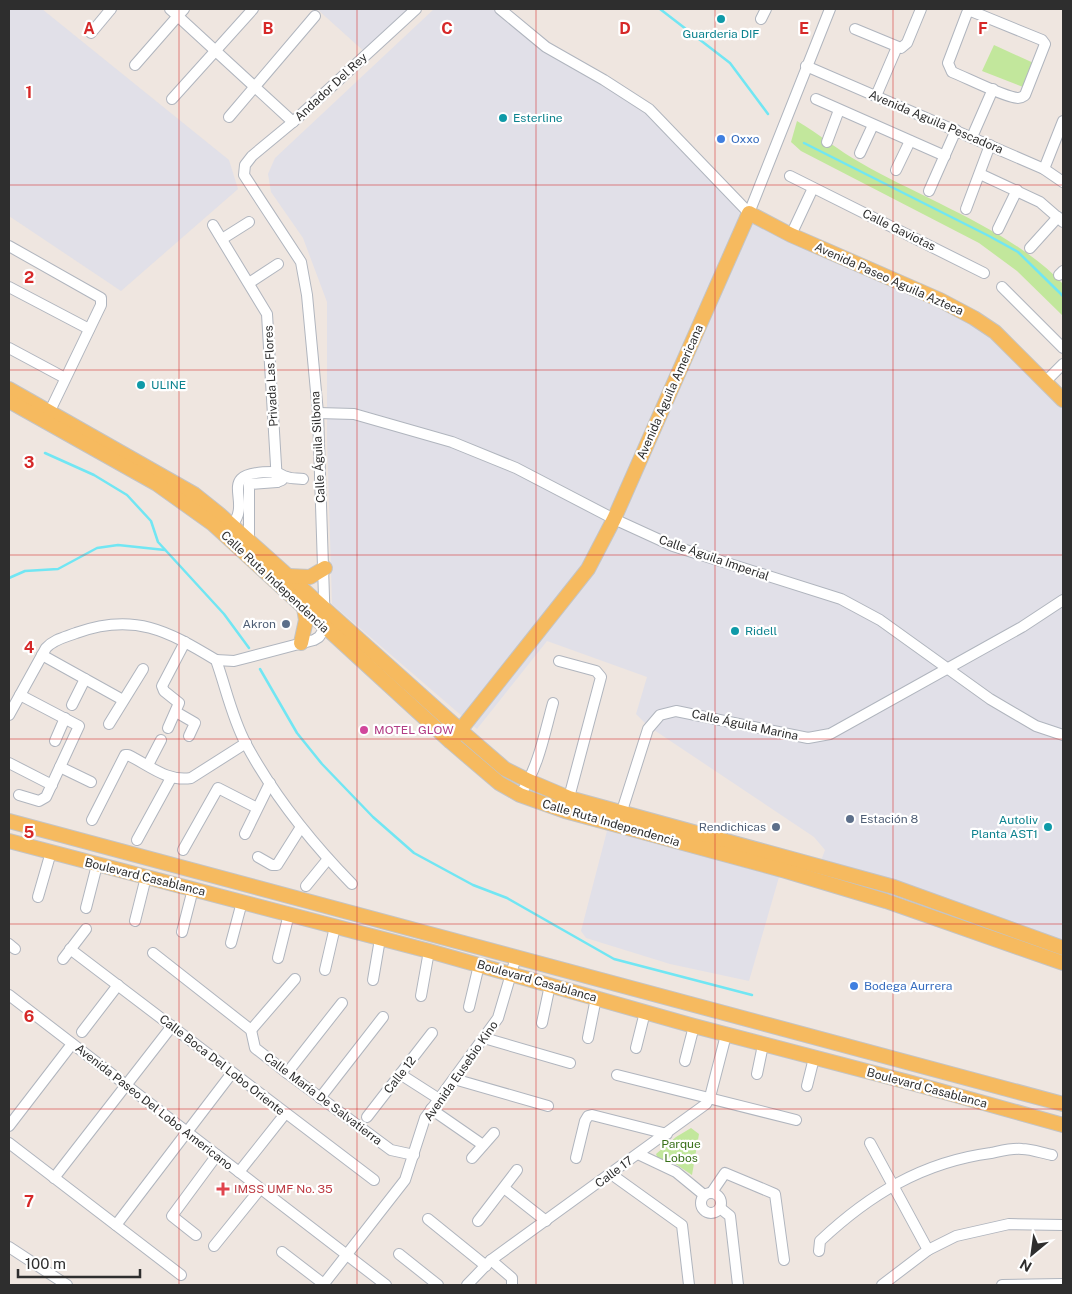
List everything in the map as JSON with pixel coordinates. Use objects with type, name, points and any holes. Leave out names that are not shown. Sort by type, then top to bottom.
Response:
[{"type":"main road","name":"Avenida Paseo Aguila Azteca","points":[[749,213],[791,235],[953,306],[995,332],[1063,400]]},
{"type":"main road","name":"Avenida Aguila Americana","points":[[456,736],[588,569],[614,519],[749,213]]},
{"type":"main road","name":"Calle Ruta Independencia","points":[[9,389],[48,416],[157,484],[213,524],[325,628],[456,736],[505,769],[529,782],[569,798],[894,887],[1063,948]]},
{"type":"main road","name":"Calle Ruta Independencia","points":[[9,401],[48,416],[194,494],[232,525],[325,608],[456,736],[499,783],[520,795],[565,811],[786,871],[858,893],[1063,963]]},
{"type":"main road","points":[[289,576],[310,577],[324,568]]},
{"type":"main road","points":[[301,643],[306,620],[304,608]]},
{"type":"main road","name":"Boulevard Casablanca","points":[[9,821],[1063,1104]]},
{"type":"main road","name":"Boulevard Casablanca","points":[[9,842],[429,951],[726,1035],[1063,1125]]},
{"type":"street","points":[[90,33],[111,9]]},
{"type":"street","points":[[170,9],[181,12],[215,51],[293,122]]},
{"type":"street","points":[[172,99],[253,9]]},
{"type":"street","name":"Andador Del Rey","points":[[245,166],[252,156],[293,122],[416,9]]},
{"type":"street","points":[[500,9],[546,47],[604,80],[649,109],[749,213]]},
{"type":"street","points":[[761,19],[766,9]]},
{"type":"street","name":"Avenida Aguila Americana","points":[[749,213],[830,9]]},
{"type":"street","points":[[855,29],[897,48],[906,46],[921,9]]},
{"type":"street","points":[[971,11],[1042,40],[1045,44],[1025,95],[1017,99],[993,89],[952,72],[948,68],[968,13],[971,11]]},
{"type":"street","points":[[135,65],[181,12]]},
{"type":"street","points":[[229,116],[315,16]]},
{"type":"street","points":[[876,96],[897,48]]},
{"type":"street","name":"Avenida Aguila Pescadora","points":[[806,66],[1044,169],[1063,182]]},
{"type":"street","points":[[972,137],[993,89]]},
{"type":"street","points":[[816,99],[945,156]]},
{"type":"street","points":[[827,142],[839,110]]},
{"type":"street","points":[[1044,169],[1063,121]]},
{"type":"street","points":[[860,153],[873,125]]},
{"type":"street","points":[[929,192],[956,130]]},
{"type":"street","points":[[896,170],[910,141]]},
{"type":"street","points":[[966,209],[990,145]]},
{"type":"street","name":"Calle Águila Silbona","points":[[245,166],[244,175],[300,262],[307,295],[318,412],[325,628]]},
{"type":"street","points":[[980,174],[1018,190],[1040,202],[1061,220],[1030,248]]},
{"type":"street","name":"Calle Gaviotas","points":[[790,176],[984,273]]},
{"type":"street","points":[[791,235],[813,188]]},
{"type":"street","points":[[998,229],[1018,190]]},
{"type":"street","points":[[222,239],[249,222]]},
{"type":"street","name":"Privada Las Flores","points":[[213,225],[267,314],[277,482]]},
{"type":"street","points":[[9,246],[101,298],[101,305],[48,416]]},
{"type":"street","points":[[249,283],[278,264]]},
{"type":"street","points":[[9,287],[89,329]]},
{"type":"street","points":[[1002,287],[1063,348]]},
{"type":"street","points":[[9,348],[65,378]]},
{"type":"street","points":[[1045,382],[1063,364]]},
{"type":"street","name":"Calle Águila Imperial","points":[[318,412],[354,414],[452,442],[516,468],[614,519],[673,546],[841,600],[880,620],[990,699],[1036,726],[1063,735]]},
{"type":"street","points":[[232,525],[239,513],[239,482],[276,472],[288,477],[303,479]]},
{"type":"street","points":[[248,479],[277,482],[288,477]]},
{"type":"street","points":[[248,479],[249,540]]},
{"type":"street","name":"Calle Águila Marina","points":[[618,826],[648,729],[660,715],[676,711],[808,738],[830,734],[947,667],[1022,627],[1063,600]]},
{"type":"street","points":[[9,715],[42,655],[53,642],[85,630],[111,624],[146,626],[165,631],[216,660],[234,661],[319,637],[325,628]]},
{"type":"street","points":[[168,728],[176,712],[178,700],[164,691],[162,686],[185,642]]},
{"type":"street","points":[[42,655],[123,700]]},
{"type":"street","points":[[216,660],[233,713],[246,743],[270,783],[301,827],[352,884]]},
{"type":"street","points":[[559,661],[596,671],[600,676],[565,811]]},
{"type":"street","points":[[109,724],[143,668]]},
{"type":"street","points":[[72,705],[85,679]]},
{"type":"street","points":[[19,795],[43,800],[52,785],[79,726],[20,695]]},
{"type":"street","points":[[520,795],[529,782],[540,754],[553,703]]},
{"type":"street","points":[[176,712],[195,723],[189,736]]},
{"type":"street","points":[[55,741],[65,718]]},
{"type":"street","points":[[148,765],[161,740]]},
{"type":"street","points":[[92,820],[125,755],[128,754],[171,778],[191,778],[246,743]]},
{"type":"street","points":[[9,762],[52,785]]},
{"type":"street","points":[[60,767],[91,782]]},
{"type":"street","points":[[138,840],[171,778]]},
{"type":"street","points":[[245,834],[270,783]]},
{"type":"street","points":[[183,850],[218,788],[257,808]]},
{"type":"street","points":[[258,858],[272,865],[277,865],[301,827]]},
{"type":"street","points":[[38,896],[51,852]]},
{"type":"street","points":[[306,886],[328,859]]},
{"type":"street","points":[[86,908],[97,864]]},
{"type":"street","points":[[136,922],[146,877]]},
{"type":"street","points":[[182,932],[193,889]]},
{"type":"street","points":[[231,942],[242,902]]},
{"type":"street","points":[[278,958],[289,914]]},
{"type":"street","points":[[325,970],[335,927]]},
{"type":"street","points":[[63,959],[86,929]]},
{"type":"street","points":[[373,980],[380,939]]},
{"type":"street","name":"Calle Boca Del Lobo Oriente","points":[[70,949],[374,1180]]},
{"type":"street","points":[[421,996],[429,951]]},
{"type":"street","name":"Calle María De Salvatierra","points":[[153,953],[251,1030],[256,1048],[287,1073],[391,1150],[414,1156]]},
{"type":"street","name":"Avenida Eusebio Kino","points":[[324,1285],[405,1180],[423,1123],[431,1108],[484,1038],[501,1011],[516,957]]},
{"type":"street","points":[[469,1007],[479,965]]},
{"type":"street","points":[[251,1030],[295,979]]},
{"type":"street","points":[[82,1032],[118,985]]},
{"type":"street","points":[[542,1023],[550,985]]},
{"type":"street","name":"Avenida Paseo Del Lobo Americano","points":[[9,996],[386,1285]]},
{"type":"street","points":[[588,1038],[596,998]]},
{"type":"street","points":[[287,1073],[342,1003]]},
{"type":"street","points":[[636,1048],[645,1012]]},
{"type":"street","points":[[320,1098],[383,1017]]},
{"type":"street","points":[[54,1178],[172,1026]]},
{"type":"street","points":[[685,1061],[694,1026]]},
{"type":"street","name":"Calle 12","points":[[367,1117],[432,1033]]},
{"type":"street","points":[[710,1097],[726,1035]]},
{"type":"street","points":[[484,1038],[570,1063]]},
{"type":"street","points":[[9,1126],[72,1044]]},
{"type":"street","points":[[757,1074],[763,1045]]},
{"type":"street","points":[[807,1086],[814,1058]]},
{"type":"street","points":[[116,1225],[232,1073]]},
{"type":"street","points":[[400,1074],[439,1099]]},
{"type":"street","points":[[617,1074],[796,1120]]},
{"type":"street","points":[[454,1079],[548,1106]]},
{"type":"street","name":"Calle 17","points":[[467,1285],[488,1263],[667,1134],[706,1104],[710,1097]]},
{"type":"street","points":[[431,1108],[483,1145]]},
{"type":"street","points":[[239,1172],[285,1114]]},
{"type":"street","points":[[576,1158],[588,1116],[592,1115],[667,1134]]},
{"type":"street","points":[[472,1158],[494,1134]]},
{"type":"street","points":[[9,1143],[181,1275]]},
{"type":"street","points":[[870,1144],[928,1250]]},
{"type":"street","points":[[819,1251],[820,1241],[844,1218],[893,1185],[924,1169],[971,1156],[1021,1149],[1052,1155]]},
{"type":"street","points":[[638,1154],[676,1172],[708,1194],[720,1197],[720,1208]]},
{"type":"street","points":[[196,1235],[172,1216],[217,1155]]},
{"type":"street","points":[[478,1221],[517,1170]]},
{"type":"street","points":[[720,1208],[714,1212],[704,1210],[701,1204],[725,1173],[776,1194],[784,1260]]},
{"type":"street","points":[[611,1174],[682,1225],[689,1285]]},
{"type":"street","points":[[504,1188],[546,1221]]},
{"type":"street","points":[[214,1246],[260,1189]]},
{"type":"street","points":[[720,1208],[730,1216],[738,1285]]},
{"type":"street","points":[[428,1219],[488,1263],[512,1278],[512,1285]]},
{"type":"street","points":[[882,1285],[928,1250],[956,1236],[1009,1224],[1063,1225]]},
{"type":"street","points":[[9,1247],[67,1285]]},
{"type":"street","points":[[282,1252],[324,1285]]},
{"type":"street","points":[[399,1254],[438,1285]]},
{"type":"street","points":[[1002,1285],[1063,1284]]},
{"type":"shaded area","points":[[9,9],[42,9],[229,160],[238,189],[121,291],[9,216]]},
{"type":"shaded area","points":[[317,9],[423,9],[367,54]]},
{"type":"shaded area","points":[[434,9],[503,9],[528,30],[637,97],[748,213],[993,332],[1063,401],[1063,948],[819,866],[825,850],[814,837],[648,726],[636,714],[647,677],[547,641],[477,729],[332,604],[327,439],[327,302],[303,238],[271,192],[268,174],[275,158]]},
{"type":"shaded area","points":[[607,831],[779,877],[749,981],[670,964],[586,938],[581,931]]},
{"type":"green space","points":[[994,45],[1038,65],[1028,89],[982,71]]},
{"type":"green space","points":[[797,121],[861,163],[967,217],[1019,248],[1063,284],[1063,316],[1017,271],[979,243],[801,151],[791,142]]},
{"type":"green space","name":"Parque Lobos","points":[[691,1128],[699,1134],[692,1175],[671,1161],[667,1163],[658,1159],[656,1154],[676,1137]]},
{"type":"waterway","points":[[660,9],[730,63],[768,114]]},
{"type":"waterway","points":[[804,143],[1018,252],[1063,296]]},
{"type":"waterway","points":[[45,453],[94,475],[127,495],[151,521],[158,542],[224,614],[249,648]]},
{"type":"waterway","points":[[9,578],[25,571],[58,569],[97,548],[118,545],[165,550]]},
{"type":"waterway","points":[[260,669],[297,733],[322,764],[373,817],[414,853],[473,885],[507,898],[614,959],[752,995]]},
{"type":"place","name":"Guarderia DIF","points":[[721,19]]},
{"type":"place","name":"Esterline","points":[[503,118]]},
{"type":"place","name":"Oxxo","points":[[721,139]]},
{"type":"place","name":"ULINE","points":[[141,385]]},
{"type":"place","name":"Akron","points":[[286,624]]},
{"type":"place","name":"Ridell","points":[[735,631]]},
{"type":"place","name":"MOTEL GLOW","points":[[364,730]]},
{"type":"place","name":"Estación 8","points":[[850,819]]},
{"type":"place","name":"Rendichicas","points":[[776,827]]},
{"type":"place","name":"Autoliv Planta AST1","points":[[1048,827]]},
{"type":"place","name":"Bodega Aurrera","points":[[854,986]]},
{"type":"place","name":"IMSS UMF No. 35","points":[[223,1189]]}]
